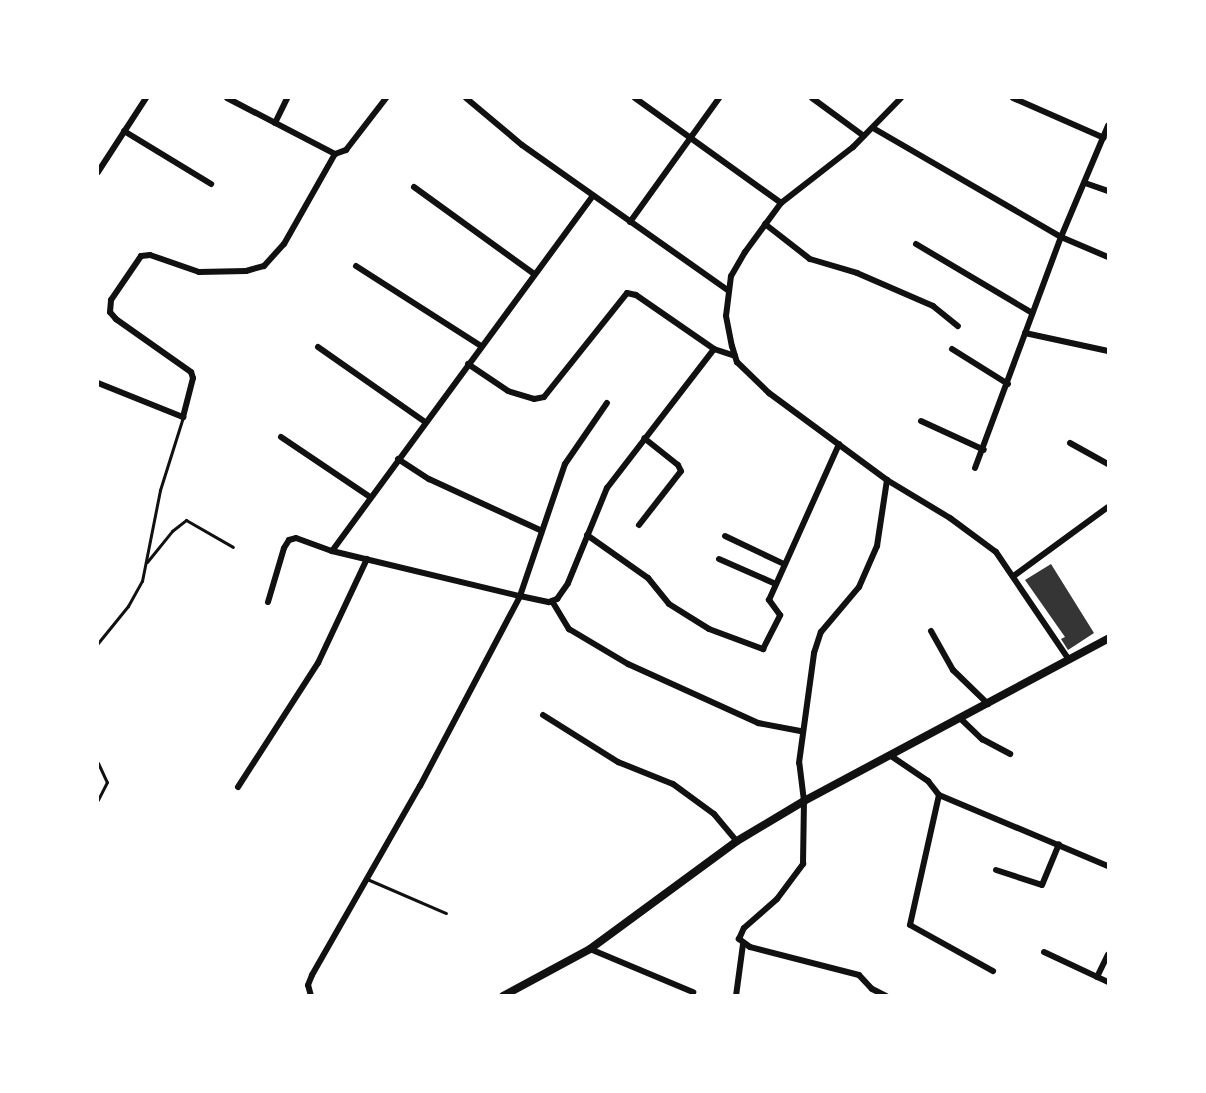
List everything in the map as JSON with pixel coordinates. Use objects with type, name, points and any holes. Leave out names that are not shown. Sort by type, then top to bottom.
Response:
[{"type":"street","points":[[98,172],[146,98]]},
{"type":"street","points":[[226,98],[335,154]]},
{"type":"street","points":[[275,123],[287,98]]},
{"type":"street","points":[[98,383],[183,417],[193,378],[191,372],[116,319],[110,312],[111,300],[141,256],[150,255],[199,272],[246,271],[264,266],[284,244],[335,154],[346,150],[387,98]]},
{"type":"street","points":[[468,98],[593,196],[729,291]]},
{"type":"street","points":[[635,98],[781,203]]},
{"type":"street","points":[[630,222],[719,98]]},
{"type":"street","points":[[812,98],[864,136]]},
{"type":"street","points":[[735,356],[726,316],[731,276],[781,203],[864,136],[901,98]]},
{"type":"street","points":[[1013,98],[1104,138]]},
{"type":"street","points":[[975,468],[984,450],[1061,237],[1108,126]]},
{"type":"street","points":[[873,128],[1061,237],[1108,257]]},
{"type":"street","points":[[124,131],[211,184]]},
{"type":"street","points":[[1084,183],[1108,191]]},
{"type":"street","points":[[414,187],[534,274]]},
{"type":"street","points":[[332,551],[593,196]]},
{"type":"street","points":[[765,224],[810,260],[857,273],[933,306],[958,326]]},
{"type":"street","points":[[916,244],[1032,313]]},
{"type":"street","points":[[356,266],[481,346]]},
{"type":"street","points":[[468,364],[508,391],[534,399],[544,397],[627,293],[636,295],[714,349],[735,356],[769,393],[887,480],[983,541],[1015,576],[1069,660]]},
{"type":"street","points":[[1025,333],[1108,351]]},
{"type":"street","points":[[318,347],[425,422]]},
{"type":"street","points":[[268,602],[289,540],[296,538],[332,551],[520,596],[552,601],[563,592],[607,488],[714,349]]},
{"type":"street","points":[[952,349],[1008,384]]},
{"type":"street","points":[[311,996],[308,985],[312,975],[367,879],[520,596],[565,464],[607,403]]},
{"type":"street","points":[[921,421],[984,450]]},
{"type":"street","points":[[281,437],[370,497]]},
{"type":"street","points":[[639,525],[681,471],[678,465],[644,438]]},
{"type":"street","points":[[1070,443],[1108,464]]},
{"type":"street","points":[[587,535],[648,578],[669,604],[710,629],[758,650],[767,645],[780,615],[769,600],[839,444]]},
{"type":"street","points":[[398,459],[429,479],[542,531]]},
{"type":"street","points":[[736,996],[743,944],[740,939],[744,928],[777,899],[803,864],[804,801],[799,763],[800,731],[817,641],[859,587],[877,546],[887,480]]},
{"type":"street","points":[[1015,576],[1108,507]]},
{"type":"street","points":[[725,536],[784,564]]},
{"type":"street","points":[[238,787],[318,663],[367,559]]},
{"type":"street","points":[[719,559],[776,584]]},
{"type":"street","points":[[552,601],[569,629],[628,664],[758,723],[800,731]]},
{"type":"street","points":[[931,631],[953,670],[988,705]]},
{"type":"street","points":[[503,996],[590,949],[737,841],[804,801],[962,720],[1108,639]]},
{"type":"street","points":[[543,715],[618,762],[683,790],[714,813],[737,841]]},
{"type":"street","points":[[962,720],[982,739],[1010,754]]},
{"type":"street","points":[[891,756],[928,781],[939,795],[1108,866]]},
{"type":"street","points":[[939,795],[910,925],[993,971]]},
{"type":"street","points":[[996,870],[1042,885],[1059,844]]},
{"type":"street","points":[[743,944],[859,975],[872,989],[886,996]]},
{"type":"street","points":[[590,949],[693,992]]},
{"type":"street","points":[[1044,952],[1108,982]]},
{"type":"street","points":[[1097,977],[1108,954]]},
{"type":"lane","points":[[98,643],[136,594],[146,563],[160,490],[183,417]]},
{"type":"lane","points":[[146,563],[172,531],[186,520],[232,547]]},
{"type":"lane","points":[[98,763],[106,782],[98,800]]},
{"type":"lane","points":[[367,879],[446,914]]},
{"type":"building","points":[[1051,564],[1094,633],[1068,650],[1061,639],[1065,637],[1025,580]]}]
